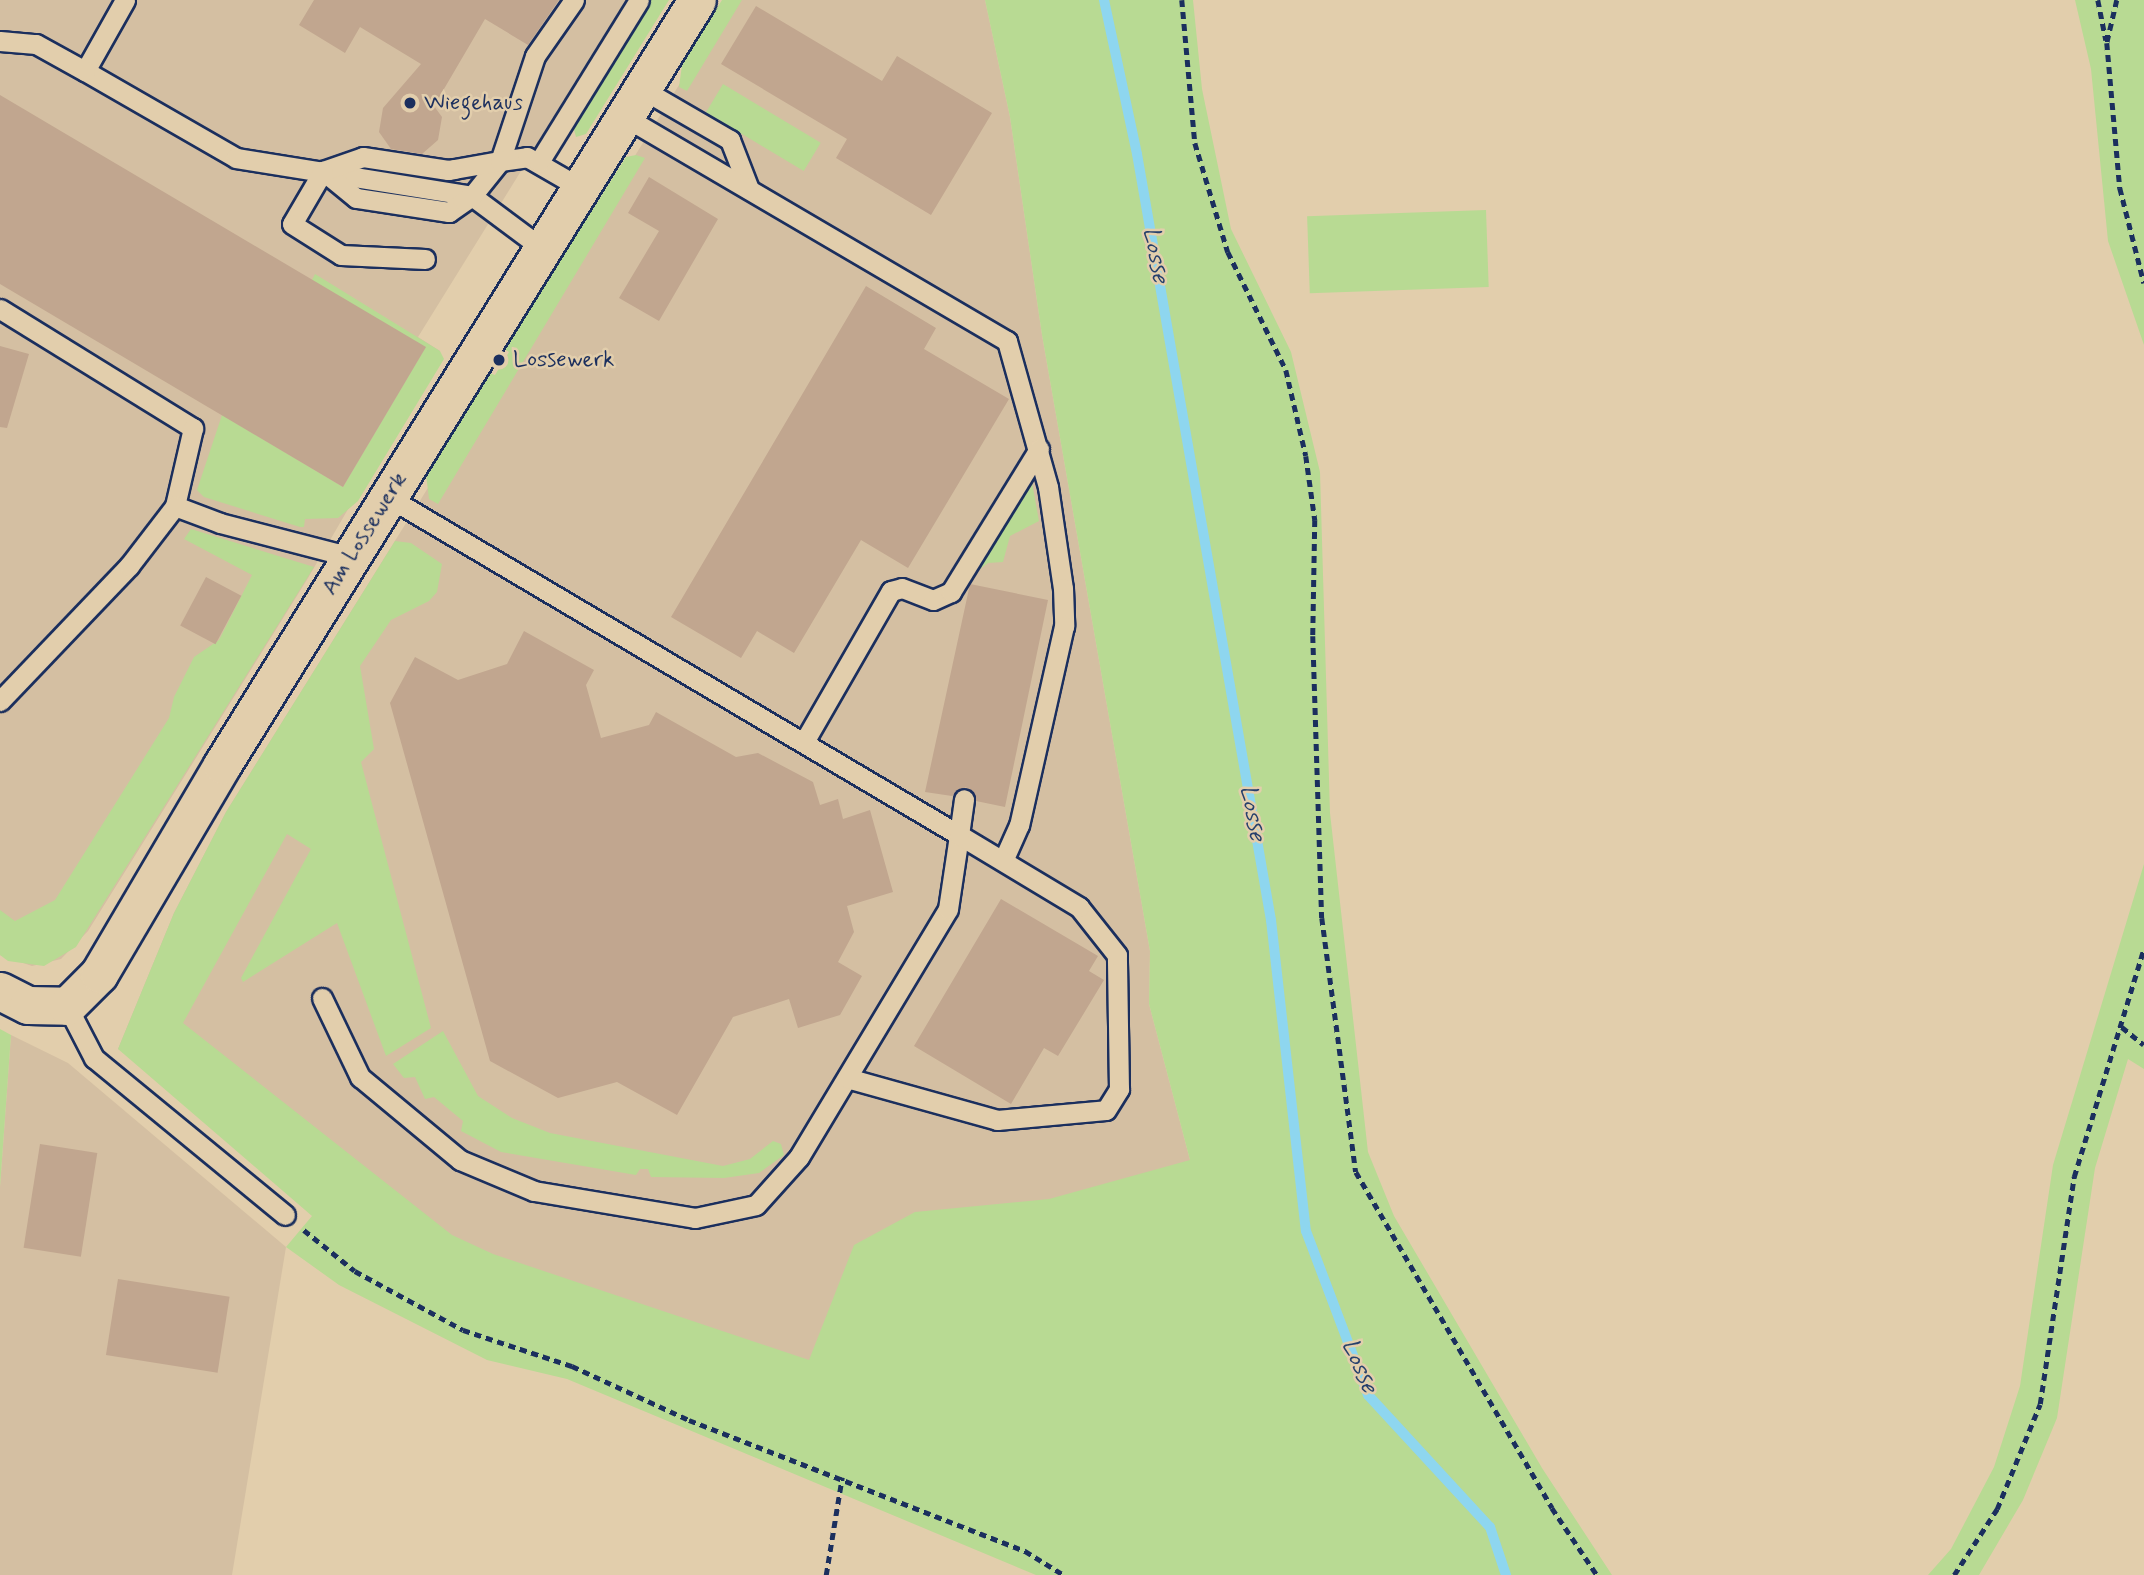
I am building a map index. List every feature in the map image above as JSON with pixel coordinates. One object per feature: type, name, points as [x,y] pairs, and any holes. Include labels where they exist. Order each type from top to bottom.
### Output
[{"type":"street","name":"Am Lossewerk","points":[[67,1006],[99,974],[388,496],[697,0]]},
{"type":"street","points":[[0,991],[28,1004],[67,1006]]},
{"type":"lane","points":[[85,71],[125,0]]},
{"type":"lane","points":[[472,196],[500,161],[536,56],[574,0]]},
{"type":"lane","points":[[540,162],[639,0]]},
{"type":"lane","points":[[0,41],[36,44],[236,158],[472,196],[543,249]]},
{"type":"lane","points":[[633,103],[730,140],[749,189]]},
{"type":"lane","points":[[633,103],[749,189],[1007,341],[1039,449],[1063,589],[1064,626],[1019,825],[1003,861]]},
{"type":"lane","points":[[425,259],[341,255],[292,224],[323,171],[363,157],[448,170],[527,157],[540,162],[581,188]]},
{"type":"lane","points":[[0,309],[192,428],[175,506],[129,566],[0,701]]},
{"type":"lane","points":[[804,742],[891,591],[902,588],[933,600],[951,592],[1039,449]]},
{"type":"lane","points":[[388,496],[1079,907],[1117,956],[1119,1089],[1106,1110],[997,1120],[847,1078]]},
{"type":"lane","points":[[175,506],[220,523],[351,558]]},
{"type":"lane","points":[[322,998],[360,1077],[460,1160],[534,1191],[695,1218],[756,1205],[799,1157],[948,909],[964,799]]},
{"type":"lane","points":[[67,1006],[94,1058],[285,1215]]},
{"type":"path","points":[[1182,0],[1195,143],[1228,252],[1286,370],[1306,456],[1315,520],[1313,636],[1322,918],[1356,1172],[1552,1508],[1597,1575]]},
{"type":"path","points":[[2098,0],[2107,43],[2120,188],[2144,283]]},
{"type":"path","points":[[2107,43],[2117,0]]},
{"type":"path","points":[[1954,1575],[1997,1508],[2040,1404],[2074,1177],[2144,948]]},
{"type":"path","points":[[2122,1027],[2144,1045]]},
{"type":"path","points":[[285,1215],[355,1271],[463,1330],[572,1366],[689,1420],[842,1477],[1025,1551],[1064,1575]]},
{"type":"path","points":[[826,1575],[842,1477]]},
{"type":"shaded area","points":[[0,0],[627,0],[418,337],[440,351],[308,578],[88,931],[61,959],[32,966],[0,955]]},
{"type":"shaded area","points":[[732,0],[985,0],[1010,117],[1042,335],[1150,951],[1149,1004],[1190,1160],[859,1463],[118,1049],[174,913],[226,812]]},
{"type":"shaded area","points":[[11,1035],[68,1063],[286,1247],[232,1575],[0,1575],[0,1187]]},
{"type":"green space","points":[[651,0],[669,0],[586,134],[576,137],[573,126]]},
{"type":"green space","points":[[722,0],[742,0],[687,91],[679,87],[682,65]]},
{"type":"green space","points":[[985,0],[1193,0],[1202,89],[1231,229],[1291,352],[1320,472],[1330,813],[1368,1152],[1394,1216],[1542,1468],[1612,1575],[1036,1575],[567,1379],[487,1360],[339,1285],[286,1247],[312,1216],[118,1049],[174,913],[226,812],[395,541],[411,543],[442,564],[437,592],[429,601],[391,620],[360,666],[374,749],[361,762],[431,1028],[386,1056],[337,923],[243,982],[241,978],[311,849],[287,834],[183,1023],[452,1235],[493,1254],[809,1360],[854,1245],[915,1212],[1049,1199],[1190,1160],[1149,1004],[1150,951],[1042,335],[1010,117]]},
{"type":"green space","points":[[2075,0],[2144,0],[2144,345],[2108,241],[2091,69]]},
{"type":"green space","points":[[723,84],[821,143],[804,171],[706,112]]},
{"type":"green space","points":[[636,155],[645,158],[438,504],[429,499],[426,474],[489,373],[495,375],[509,352],[504,349],[626,157]]},
{"type":"green space","points":[[1486,210],[1489,287],[1310,293],[1307,216]]},
{"type":"green space","points":[[315,274],[440,351],[444,359],[358,501],[338,518],[305,519],[304,527],[300,527],[204,497],[197,490],[222,415],[343,487],[425,348],[312,280]]},
{"type":"green space","points":[[1031,477],[1039,521],[1010,536],[1003,562],[988,563],[976,572],[973,570]]},
{"type":"green space","points":[[191,529],[314,567],[76,947],[44,966],[8,961],[0,955],[0,910],[15,921],[55,900],[169,718],[174,697],[194,657],[219,640],[252,575],[184,539]]},
{"type":"green space","points":[[2144,864],[2144,1069],[2128,1059],[2095,1168],[2057,1418],[2023,1500],[1979,1575],[1928,1575],[1951,1549],[1994,1467],[2020,1386],[2053,1165]]},
{"type":"green space","points":[[0,1029],[11,1035],[0,1187]]},
{"type":"green space","points":[[443,1031],[478,1096],[512,1118],[550,1133],[723,1166],[750,1159],[773,1141],[781,1144],[784,1155],[759,1173],[724,1178],[651,1177],[648,1169],[640,1169],[636,1175],[501,1152],[461,1131],[463,1121],[434,1097],[425,1099],[415,1077],[404,1078],[393,1064]]},
{"type":"building","points":[[314,0],[559,0],[528,45],[485,19],[434,106],[442,117],[438,140],[422,154],[391,149],[379,132],[383,108],[421,64],[360,27],[345,53],[299,25]]},
{"type":"building","points":[[756,6],[882,81],[897,56],[992,113],[931,215],[836,158],[847,139],[721,64]]},
{"type":"building","points":[[0,95],[426,347],[343,487],[0,284]]},
{"type":"building","points":[[649,177],[718,219],[659,321],[619,298],[659,231],[628,213]]},
{"type":"building","points":[[866,286],[936,328],[924,349],[1009,399],[908,568],[861,540],[794,653],[757,631],[741,658],[671,617]]},
{"type":"building","points":[[0,346],[29,354],[7,428],[0,427]]},
{"type":"building","points":[[206,577],[241,596],[215,644],[180,626]]},
{"type":"building","points":[[970,584],[1048,600],[1005,807],[976,801],[966,787],[952,796],[925,792]]},
{"type":"building","points":[[524,631],[594,670],[586,685],[601,738],[649,725],[656,712],[736,757],[758,753],[813,782],[820,805],[838,799],[843,819],[870,810],[893,892],[847,906],[854,932],[838,962],[862,976],[840,1015],[798,1028],[789,999],[733,1017],[677,1115],[617,1082],[558,1098],[490,1061],[390,703],[415,657],[458,680],[507,664]]},
{"type":"building","points":[[1001,899],[1098,956],[1089,971],[1104,980],[1058,1056],[1044,1048],[1011,1104],[914,1046]]},
{"type":"building","points":[[40,1144],[97,1153],[81,1257],[24,1248]]},
{"type":"building","points":[[118,1279],[230,1297],[218,1373],[106,1355]]},
{"type":"waterway","name":"Losse","points":[[1104,0],[1137,154],[1271,920],[1306,1231],[1368,1395],[1490,1527],[1506,1575]]},
{"type":"place","name":"Wiegehaus","points":[[410,103]]},
{"type":"place","name":"Lossewerk","points":[[499,360]]}]
